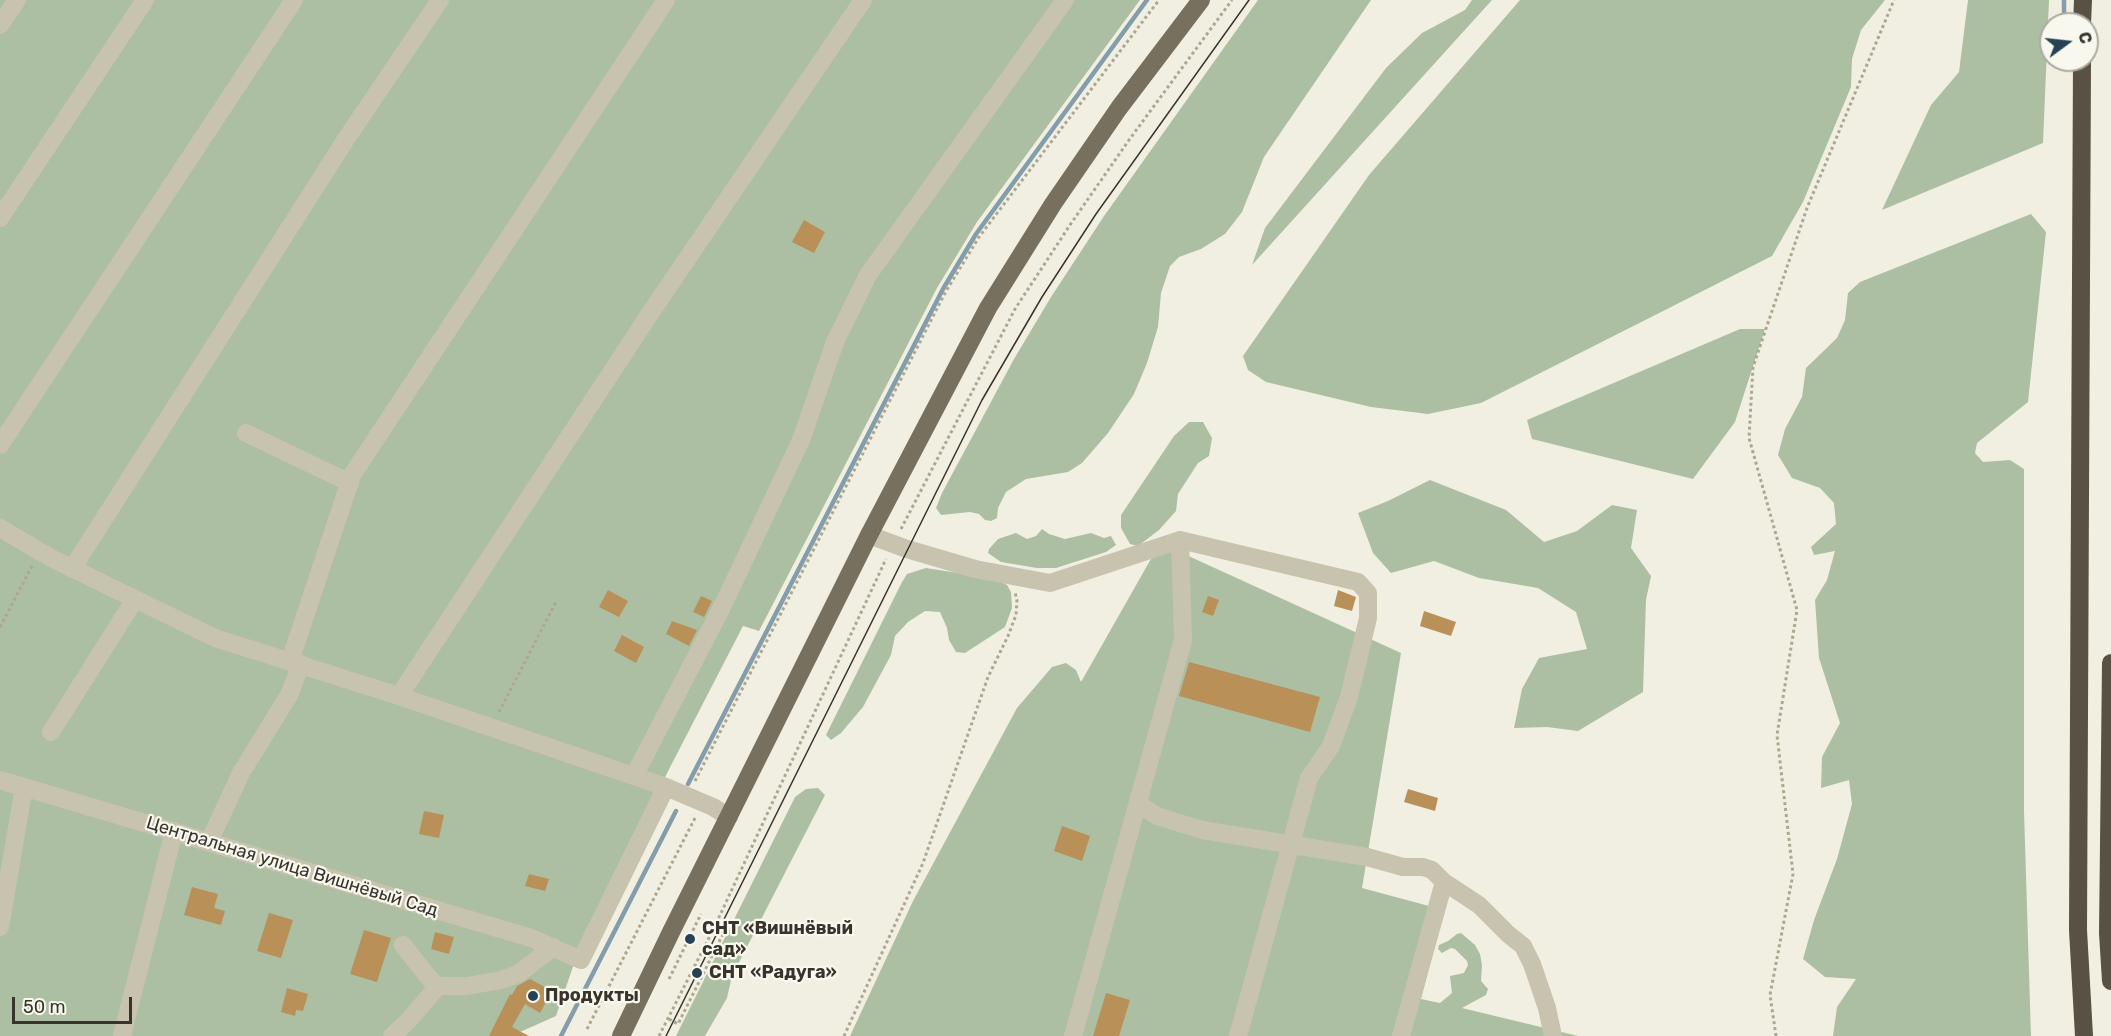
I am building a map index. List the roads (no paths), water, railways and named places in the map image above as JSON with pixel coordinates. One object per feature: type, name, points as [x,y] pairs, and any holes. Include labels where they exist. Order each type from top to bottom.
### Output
[{"type":"highway","points":[[2082,72],[2078,930],[2084,1036]]},
{"type":"highway","points":[[2111,663],[2109,933],[2111,981]]},
{"type":"main road","points":[[621,1036],[869,535],[994,299],[1053,204],[1119,108],[1201,0]]},
{"type":"street","points":[[0,25],[17,0]]},
{"type":"street","points":[[0,218],[145,0]]},
{"type":"street","points":[[0,445],[294,0]]},
{"type":"street","points":[[72,568],[339,149],[441,0]]},
{"type":"street","points":[[209,842],[241,773],[289,695],[295,663],[350,483],[358,465],[666,0]]},
{"type":"street","points":[[399,696],[645,322],[863,0]]},
{"type":"street","points":[[634,776],[722,607],[801,440],[835,342],[868,275],[1065,0]]},
{"type":"street","points":[[246,433],[350,483]]},
{"type":"street","points":[[0,528],[72,568],[215,638],[399,696],[666,787],[729,816]]},
{"type":"street","points":[[869,535],[975,569],[1050,583],[1180,540],[1358,582],[1368,593],[1368,618],[1349,697],[1331,746],[1309,778],[1238,1036]]},
{"type":"street","points":[[1073,1036],[1183,640],[1180,540]]},
{"type":"street","points":[[0,544],[40,551]]},
{"type":"street","points":[[51,732],[135,599]]},
{"type":"street","name":"Центральная улица Вишнёвый Сад","points":[[0,780],[531,938],[581,960],[666,787]]},
{"type":"street","points":[[0,927],[24,787]]},
{"type":"street","points":[[1138,804],[1157,816],[1202,830],[1367,857],[1403,867],[1423,867],[1432,870],[1444,882],[1479,904],[1523,946],[1532,964],[1554,1036]]},
{"type":"street","points":[[122,1036],[174,831]]},
{"type":"street","points":[[1401,1036],[1444,882]]},
{"type":"street","points":[[403,945],[438,986],[467,986],[501,980],[518,974],[553,948]]},
{"type":"street","points":[[392,1036],[438,986]]},
{"type":"waterway","points":[[688,784],[943,289],[976,234],[1147,0]]},
{"type":"waterway","points":[[2064,0],[2064,12]]},
{"type":"waterway","points":[[561,1036],[676,811]]},
{"type":"tram line","points":[[666,1036],[982,400],[1042,297],[1096,214],[1249,0]]},
{"type":"place","name":"СНТ «Вишнёвый сад»","points":[[690,939]]},
{"type":"place","name":"СНТ «Радуга»","points":[[697,973]]},
{"type":"place","name":"Продукты","points":[[533,996]]}]
